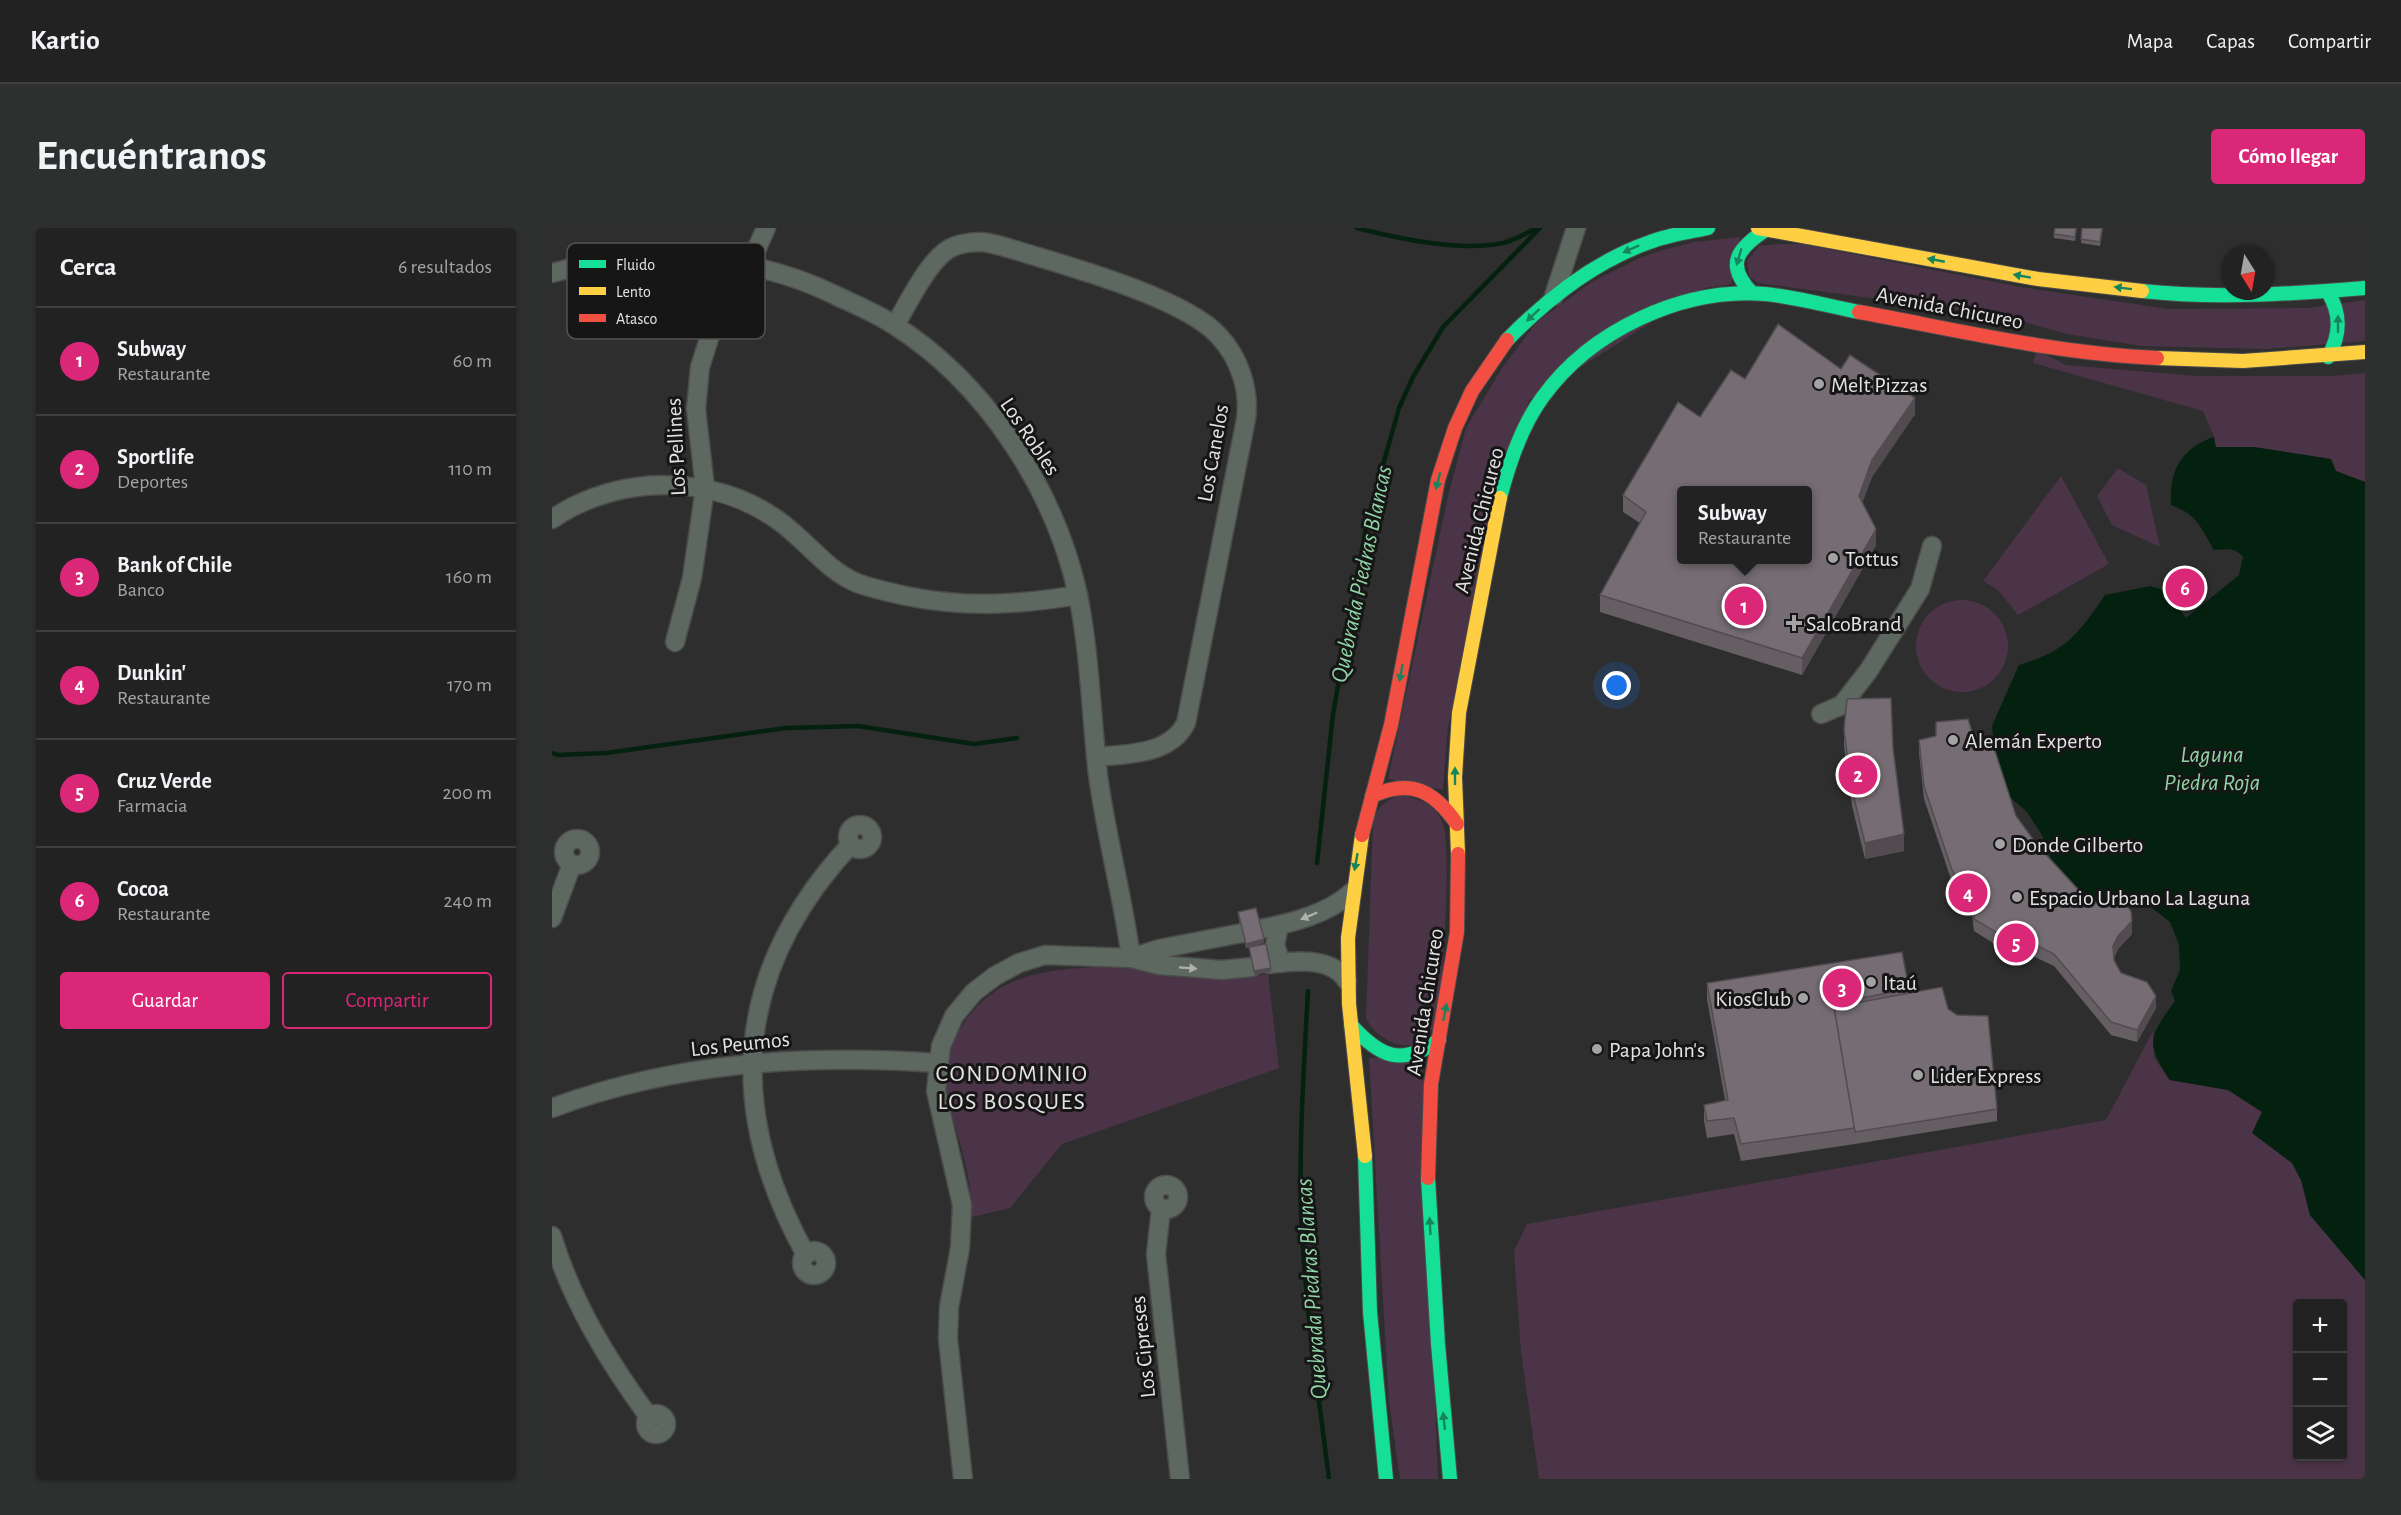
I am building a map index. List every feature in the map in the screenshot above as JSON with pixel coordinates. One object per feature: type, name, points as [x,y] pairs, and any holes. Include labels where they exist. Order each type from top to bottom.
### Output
[{"type":"main road","name":"Avenida Chicureo","points":[[1758,228],[2038,279],[2181,295],[2236,297],[2365,288]]},
{"type":"main road","name":"Avenida Chicureo","points":[[1386,1479],[1370,1312],[1362,1112],[1347,981],[1352,892],[1372,796],[1391,725],[1438,480],[1455,428],[1472,391],[1507,340],[1554,296],[1596,267],[1632,248],[1693,229]]},
{"type":"main road","points":[[1752,293],[1739,278],[1736,259],[1744,244],[1767,229]]},
{"type":"main road","points":[[2328,292],[2336,306],[2339,323],[2337,340],[2328,357]]},
{"type":"main road","name":"Avenida Chicureo","points":[[1450,1479],[1438,1354],[1428,1162],[1429,1106],[1457,934],[1457,736],[1470,646],[1498,505],[1524,428],[1561,375],[1578,358],[1616,330],[1637,319],[1682,302],[1725,294],[1752,293],[2089,353],[2208,361],[2328,357],[2365,352]]},
{"type":"main road","points":[[1372,796],[1395,786],[1420,789],[1442,804],[1457,825]]},
{"type":"main road","points":[[1351,1025],[1372,1046],[1392,1057],[1416,1055],[1439,1040]]},
{"type":"street","name":"Los Pellines","points":[[759,243],[766,228]]},
{"type":"street","points":[[1554,296],[1575,228]]},
{"type":"street","name":"Los Canelos","points":[[895,325],[940,255],[956,245],[981,242],[1075,268],[1181,311],[1218,335],[1240,368],[1246,391],[1246,419],[1186,723],[1178,737],[1163,745],[1129,753],[1096,757]]},
{"type":"street","name":"Los Robles","points":[[552,273],[567,270]]},
{"type":"street","name":"Los Robles","points":[[765,271],[815,286],[895,325],[955,375],[1006,434],[1046,504],[1071,568],[1077,595],[1096,757],[1131,958]]},
{"type":"street","name":"Los Pellines","points":[[675,642],[692,578],[705,488],[696,409],[700,367],[710,339]]},
{"type":"street","points":[[552,519],[587,499],[623,488],[659,485],[705,488],[771,515],[792,531],[831,568],[858,583],[880,590],[961,605],[1016,604],[1077,595]]},
{"type":"street","points":[[1821,714],[1842,705],[1869,670],[1920,589],[1932,546]]},
{"type":"street","points":[[806,1255],[782,1210],[763,1156],[753,1098],[751,1063],[761,998],[777,953],[796,915],[826,873],[851,844]]},
{"type":"street","points":[[552,918],[572,864]]},
{"type":"street","points":[[1260,929],[1279,926],[1339,904],[1352,892]]},
{"type":"street","points":[[1268,965],[1279,926]]},
{"type":"street","points":[[1131,958],[1159,949],[1242,933]]},
{"type":"street","points":[[963,1479],[948,1339],[949,1307],[960,1248],[962,1205],[954,1165],[937,1105],[937,1063],[947,1030],[963,1003],[984,983],[1007,969],[1045,955],[1131,958],[1158,966],[1222,970],[1268,965],[1325,964],[1342,973],[1347,981]]},
{"type":"street","name":"Los Peumos","points":[[552,1108],[658,1078],[751,1063],[843,1059],[937,1063]]},
{"type":"street","name":"Los Cipreses","points":[[1161,1209],[1156,1254],[1180,1479]]},
{"type":"street","points":[[552,1236],[571,1288],[594,1333],[649,1417]]},
{"type":"shaded area","points":[[1740,237],[1731,284],[1705,288],[1529,400],[1448,726],[1443,790],[1388,779],[1448,496],[1466,428],[1502,368],[1537,322],[1593,281],[1642,257],[1663,250],[1694,242]]},
{"type":"shaded area","points":[[1801,244],[2021,287],[2168,309],[2308,308],[2365,300],[2365,341],[2267,349],[2142,346],[2067,334],[1999,315],[1758,283],[1749,276],[1747,261],[1759,246]]},
{"type":"shaded area","points":[[2037,350],[2066,365],[2197,376],[2332,376],[2365,373],[2365,482],[2336,471],[2331,459],[2254,447],[2215,447],[2214,437],[2203,411],[2033,363]]},
{"type":"shaded area","points":[[2118,468],[2146,485],[2160,547],[2112,525],[2097,496]]},
{"type":"shaded area","points":[[2061,476],[2109,564],[2018,615],[1998,590],[1983,581]]},
{"type":"shaded area","points":[[1962,600],[1979,604],[1994,614],[2004,629],[2008,646],[2004,663],[1994,678],[1979,688],[1962,692],[1945,688],[1930,678],[1920,663],[1916,646],[1920,629],[1930,614],[1945,604]]},
{"type":"shaded area","points":[[1401,795],[1421,801],[1436,811],[1443,824],[1447,861],[1445,925],[1437,1012],[1434,1026],[1427,1036],[1419,1043],[1409,1045],[1389,1041],[1372,1027],[1366,1018],[1373,821],[1383,804]]},
{"type":"shaded area","points":[[1117,966],[1211,978],[1268,974],[1279,1068],[1062,1144],[1010,1208],[972,1217],[967,1171],[946,1085],[946,1060],[955,1036],[976,1007],[993,993],[1011,983],[1051,971]]},
{"type":"shaded area","points":[[2153,1031],[2154,1057],[2169,1080],[2228,1090],[2262,1112],[2252,1133],[2292,1163],[2301,1180],[2310,1215],[2365,1280],[2365,1479],[1539,1479],[1521,1352],[1514,1251],[1527,1224],[2106,1120]]},
{"type":"shaded area","points":[[1422,1057],[1438,1479],[1400,1479],[1389,1402],[1369,1058]]},
{"type":"water","name":"Laguna Piedra Roja","points":[[2214,437],[2216,447],[2254,447],[2331,459],[2336,471],[2365,482],[2365,1280],[2310,1215],[2301,1180],[2292,1163],[2252,1133],[2262,1112],[2228,1090],[2170,1080],[2156,1057],[2153,1039],[2160,1023],[2175,1001],[2171,991],[2180,970],[2179,945],[2170,922],[2148,905],[2124,901],[2110,904],[2084,897],[2054,867],[2042,835],[2027,812],[1998,787],[1992,726],[2019,665],[2049,654],[2070,639],[2079,631],[2105,595],[2150,586],[2168,591],[2186,618],[2239,575],[2243,557],[2230,549],[2214,550],[2193,517],[2171,505],[2172,482],[2179,462],[2193,447]]},
{"type":"building","points":[[2055,228],[2076,228],[2075,237],[2054,234]]},
{"type":"building","points":[[2082,228],[2102,228],[2100,242],[2081,239]]},
{"type":"building","points":[[1778,324],[1841,369],[1850,355],[1915,398],[1872,460],[1859,496],[1876,529],[1802,658],[1600,595],[1646,512],[1623,495],[1678,402],[1700,417],[1731,370],[1745,379]]},
{"type":"building","points":[[1891,698],[1893,748],[1904,834],[1865,843],[1852,790],[1844,730],[1847,699]]},
{"type":"building","name":"Espacio Urbano La Laguna","points":[[1968,719],[1972,732],[1993,745],[2016,816],[2038,846],[2087,899],[2109,904],[2122,901],[2131,911],[2132,921],[2118,936],[2113,946],[2114,960],[2121,973],[2147,982],[2156,996],[2137,1030],[2111,1022],[2054,954],[2024,939],[2015,944],[1974,919],[1972,902],[1952,870],[1924,786],[1919,740],[1936,736],[1936,722]]},
{"type":"building","points":[[1256,908],[1264,939],[1246,944],[1238,912]]},
{"type":"building","points":[[1266,944],[1271,968],[1254,971],[1249,947]]},
{"type":"building","points":[[1902,952],[1909,989],[1834,1003],[1855,1128],[1741,1144],[1734,1118],[1707,1121],[1704,1105],[1728,1100],[1707,983]]},
{"type":"building","name":"Lider Express","points":[[1942,987],[1948,1009],[1957,1015],[1988,1016],[1997,1109],[1855,1132],[1834,1007]]},
{"type":"waterway","points":[[1357,228],[1411,240],[1468,246],[1503,243],[1537,228]]},
{"type":"waterway","name":"Quebrada Piedras Blancas","points":[[1317,863],[1333,714],[1367,522],[1399,408],[1413,377],[1443,327],[1540,228]]},
{"type":"waterway","points":[[552,753],[558,755],[606,753],[786,728],[858,726],[974,744],[1017,738]]},
{"type":"waterway","name":"Quebrada Piedras Blancas","points":[[1308,991],[1301,1131],[1301,1215],[1309,1314],[1329,1479]]},
{"type":"traffic: fast","points":[[1507,340],[1555,296],[1610,260],[1657,240],[1708,228]]},
{"type":"traffic: fast","points":[[1752,293],[1738,273],[1738,257],[1748,243],[1767,229]]},
{"type":"traffic: fast","points":[[2142,291],[2225,295],[2365,288]]},
{"type":"traffic: fast","points":[[2328,292],[2335,308],[2338,324],[2328,357]]},
{"type":"traffic: fast","points":[[1500,498],[1516,446],[1542,398],[1585,352],[1640,318],[1671,306],[1702,298],[1734,294],[1777,295],[1859,312]]},
{"type":"traffic: fast","points":[[1351,1025],[1372,1045],[1392,1055],[1413,1054],[1439,1040]]},
{"type":"traffic: fast","points":[[1365,1156],[1370,1312],[1386,1479]]},
{"type":"traffic: fast","points":[[1428,1178],[1438,1344],[1450,1479]]},
{"type":"traffic: slow","points":[[1758,228],[2038,279],[2142,291]]},
{"type":"traffic: slow","points":[[2157,358],[2243,361],[2365,352]]},
{"type":"traffic: slow","points":[[1458,854],[1455,777],[1459,713],[1500,498]]},
{"type":"traffic: slow","points":[[1362,835],[1348,938],[1349,1004],[1365,1156]]},
{"type":"traffic: jam","points":[[1859,312],[2082,352],[2157,358]]},
{"type":"traffic: jam","points":[[1362,835],[1391,725],[1438,480],[1455,428],[1472,391],[1507,340]]},
{"type":"traffic: jam","points":[[1372,796],[1398,788],[1420,791],[1440,803],[1457,824]]},
{"type":"traffic: jam","points":[[1428,1178],[1431,1084],[1457,932],[1458,854]]},
{"type":"place","name":"Melt Pizzas","points":[[1819,384]]},
{"type":"place","name":"Tottus","points":[[1833,558]]},
{"type":"place","name":"Cocoa","points":[[2185,588]]},
{"type":"place","name":"Subway","points":[[1744,606]]},
{"type":"place","name":"SalcoBrand","points":[[1794,623]]},
{"type":"place","name":"Alemán Experto","points":[[1953,740]]},
{"type":"place","name":"Sportlife","points":[[1858,775]]},
{"type":"place","name":"Donde Gilberto","points":[[2000,844]]},
{"type":"place","name":"Dunkin'","points":[[1968,893]]},
{"type":"place","name":"Espacio Urbano La Laguna","points":[[2017,897]]},
{"type":"place","name":"Cruz Verde","points":[[2016,943]]},
{"type":"place","name":"Itaú","points":[[1871,982]]},
{"type":"place","name":"Bank of Chile","points":[[1842,988]]},
{"type":"place","name":"KiosClub","points":[[1803,998]]},
{"type":"place","name":"Papa John's","points":[[1597,1049]]},
{"type":"place","name":"Lider Express","points":[[1918,1075]]},
{"type":"district","name":"CONDOMINIO LOS BOSQUES","points":[[1012,1087]]}]
